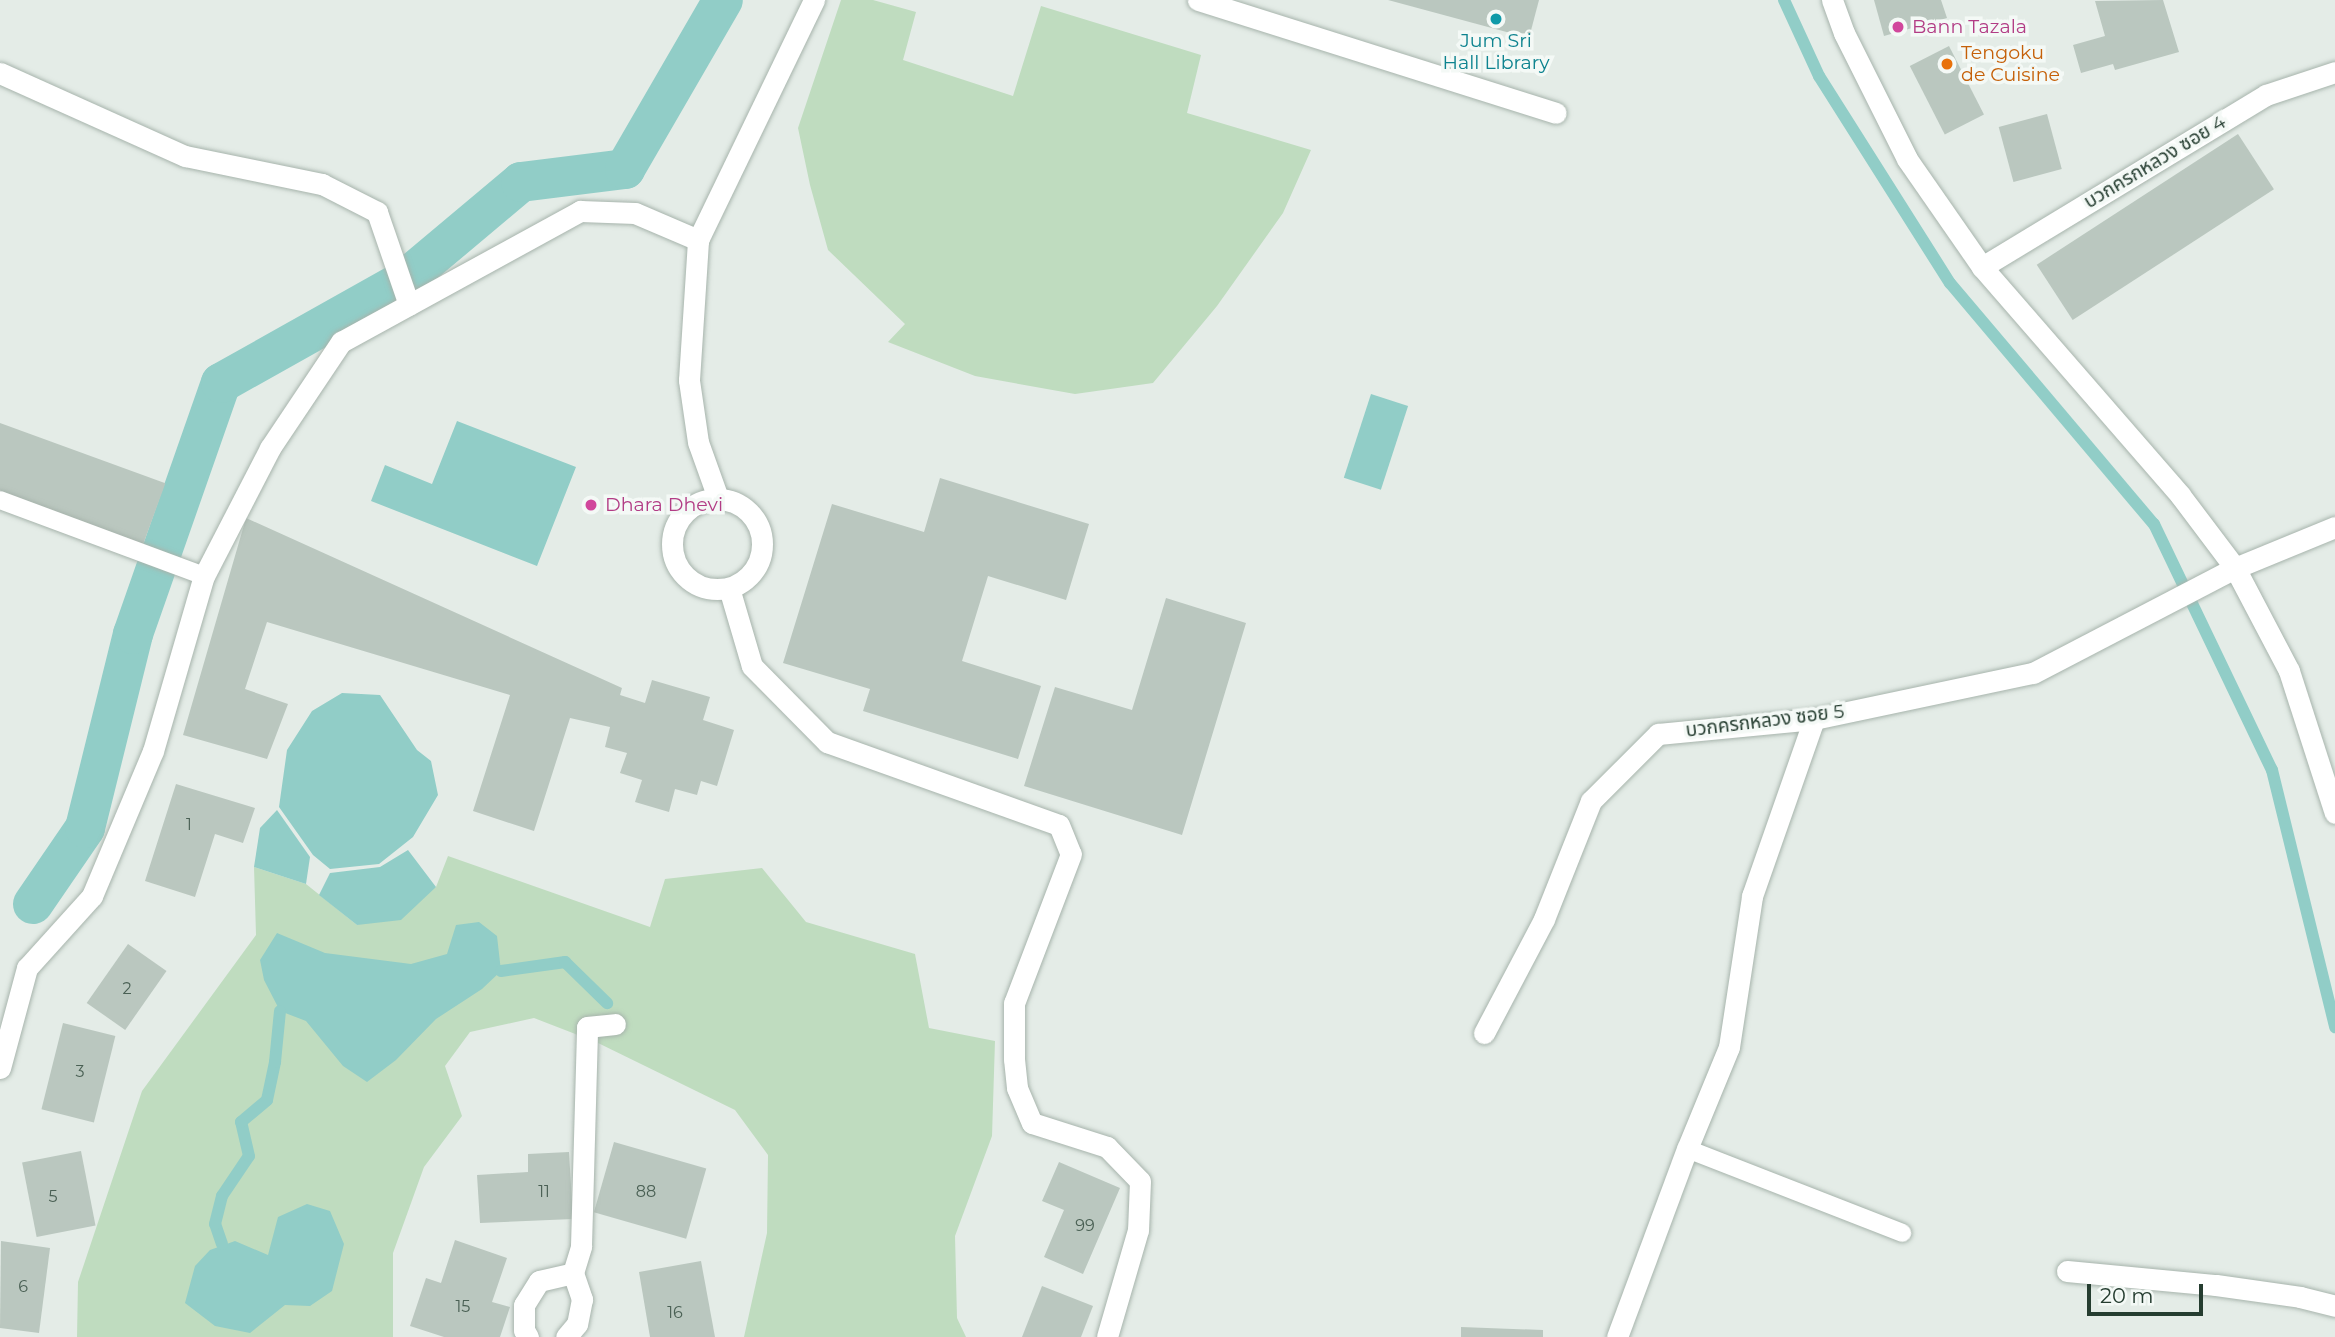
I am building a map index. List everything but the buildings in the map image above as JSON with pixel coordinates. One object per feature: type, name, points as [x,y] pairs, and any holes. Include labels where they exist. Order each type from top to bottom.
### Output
[{"type":"street","points":[[718,498],[698,442],[690,380],[698,240],[814,0]]},
{"type":"street","points":[[1198,0],[1556,113]]},
{"type":"street","points":[[1832,0],[1844,33],[1907,159],[1982,267],[2180,495],[2235,568],[2289,671],[2335,813]]},
{"type":"street","name":"บวกครกหลวง ซอย 4","points":[[1982,267],[2266,94],[2335,72]]},
{"type":"street","points":[[0,73],[186,156],[323,184],[377,212],[409,305]]},
{"type":"street","points":[[0,1068],[27,968],[92,896],[153,751],[204,576],[271,448],[341,342],[580,211],[635,213],[698,240]]},
{"type":"street","points":[[718,498],[734,502],[748,510],[761,531],[763,547],[755,570],[744,582],[729,589],[703,588],[685,576],[672,553],[672,537],[677,522],[689,508],[702,501],[718,498]]},
{"type":"street","name":"บวกครกหลวง ซอย 5","points":[[1484,1033],[1544,919],[1591,801],[1658,734],[1814,719],[2033,673],[2235,568],[2335,527]]},
{"type":"street","points":[[729,589],[752,666],[827,742],[1059,825],[1071,854],[1014,1003],[1014,1059],[1017,1088],[1032,1123],[1107,1147],[1140,1181],[1139,1230],[1107,1337]]},
{"type":"street","points":[[1617,1337],[1687,1149],[1729,1047],[1752,896],[1814,719]]},
{"type":"street","points":[[566,1337],[577,1324],[582,1298],[573,1273],[581,1246],[587,1027],[615,1024]]},
{"type":"street","points":[[2067,1271],[2216,1284],[2300,1297],[2335,1306]]},
{"type":"street","points":[[528,1337],[524,1330],[524,1306],[539,1282],[573,1273]]},
{"type":"lane","points":[[0,500],[204,576]]},
{"type":"lane","points":[[1687,1149],[1902,1233]]},
{"type":"green space","points":[[841,0],[873,0],[916,12],[903,60],[1013,96],[1041,6],[1201,55],[1187,113],[1311,150],[1283,213],[1217,306],[1153,383],[1075,394],[975,376],[888,342],[905,324],[828,250],[798,128]]},
{"type":"green space","points":[[448,856],[650,927],[665,879],[762,868],[806,922],[915,954],[929,1028],[995,1041],[992,1136],[955,1236],[957,1318],[966,1337],[744,1337],[767,1233],[768,1155],[735,1110],[596,1042],[534,1018],[470,1032],[445,1066],[462,1116],[424,1167],[393,1253],[393,1337],[77,1337],[78,1282],[142,1091],[256,935],[254,867],[306,884],[357,925],[436,887]]},
{"type":"water","points":[[1371,394],[1408,406],[1381,490],[1344,478]]},
{"type":"water","points":[[457,421],[576,467],[537,566],[371,501],[385,465],[432,484]]},
{"type":"water","points":[[342,693],[380,695],[417,750],[431,761],[438,795],[413,837],[379,864],[330,869],[313,855],[279,807],[287,750],[312,711]]},
{"type":"water","points":[[277,810],[310,857],[306,884],[254,867],[260,828]]},
{"type":"water","points":[[408,850],[436,887],[401,920],[357,925],[319,895],[330,873],[380,867]]},
{"type":"water","points":[[479,922],[497,936],[501,971],[482,989],[436,1019],[396,1060],[367,1082],[343,1066],[306,1021],[280,1011],[264,980],[260,960],[277,933],[325,953],[411,964],[447,954],[456,925]]},
{"type":"water","points":[[307,1204],[330,1211],[344,1244],[332,1291],[310,1306],[285,1305],[250,1333],[215,1326],[185,1303],[195,1266],[210,1250],[235,1241],[268,1255],[278,1217]]},
{"type":"waterway","points":[[33,904],[85,828],[133,634],[221,383],[403,281],[521,182],[625,169],[723,0]]},
{"type":"waterway","points":[[1784,0],[1819,76],[1950,283],[2154,524],[2272,770],[2335,1027]]},
{"type":"waterway","points":[[501,971],[565,962],[607,1003]]},
{"type":"waterway","points":[[222,1244],[215,1224],[222,1196],[249,1156],[241,1122],[267,1100],[275,1062],[280,1011]]},
{"type":"place","name":"Jum Sri Hall Library","points":[[1496,19]]},
{"type":"place","name":"Bann Tazala","points":[[1898,27]]},
{"type":"place","name":"Tengoku de Cuisine","points":[[1947,64]]},
{"type":"place","name":"Dhara Dhevi","points":[[591,505]]}]
